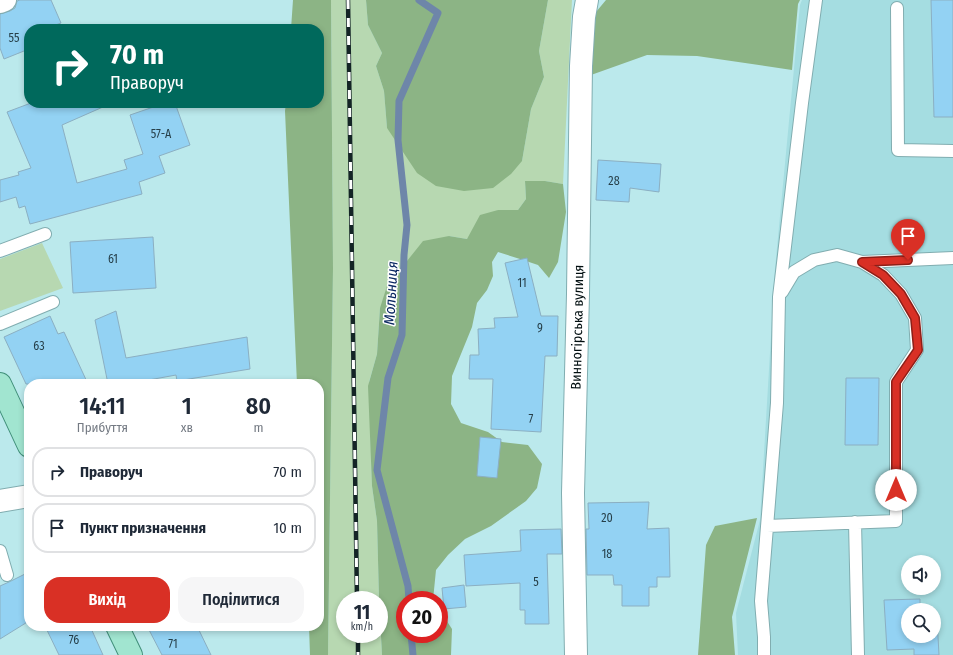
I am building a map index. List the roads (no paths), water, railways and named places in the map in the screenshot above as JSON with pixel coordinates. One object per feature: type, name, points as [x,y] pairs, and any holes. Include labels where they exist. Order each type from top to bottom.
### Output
[{"type":"main road","points":[[0,384],[24,435]]},
{"type":"main road","points":[[119,631],[131,655]]},
{"type":"street","points":[[0,2],[5,0]]},
{"type":"street","name":"Винногірська вулиця","points":[[576,655],[573,493],[578,294],[581,66],[584,17],[587,0]]},
{"type":"street","points":[[0,501],[24,497]]},
{"type":"lane","points":[[764,655],[761,601],[778,403],[779,297],[816,0]]},
{"type":"lane","points":[[897,8],[898,150],[953,151]]},
{"type":"lane","points":[[0,251],[44,234]]},
{"type":"lane","points":[[767,526],[896,521],[896,382],[918,350],[915,318],[901,294],[883,275],[862,262],[837,255],[814,260],[794,272],[779,297]]},
{"type":"lane","points":[[862,262],[953,258]]},
{"type":"lane","points":[[0,324],[53,302]]},
{"type":"lane","points":[[855,522],[858,655]]},
{"type":"lane","points":[[0,551],[7,575]]},
{"type":"waterway","name":"Мольниця","points":[[408,591],[377,470],[388,378],[402,335],[404,255],[407,225],[398,140],[399,101],[438,13],[419,0]]},
{"type":"waterway","name":"Мольниця","points":[[412,643],[413,655]]},
{"type":"railway","points":[[348,0],[357,591]]},
{"type":"railway","points":[[358,643],[358,655]]}]
